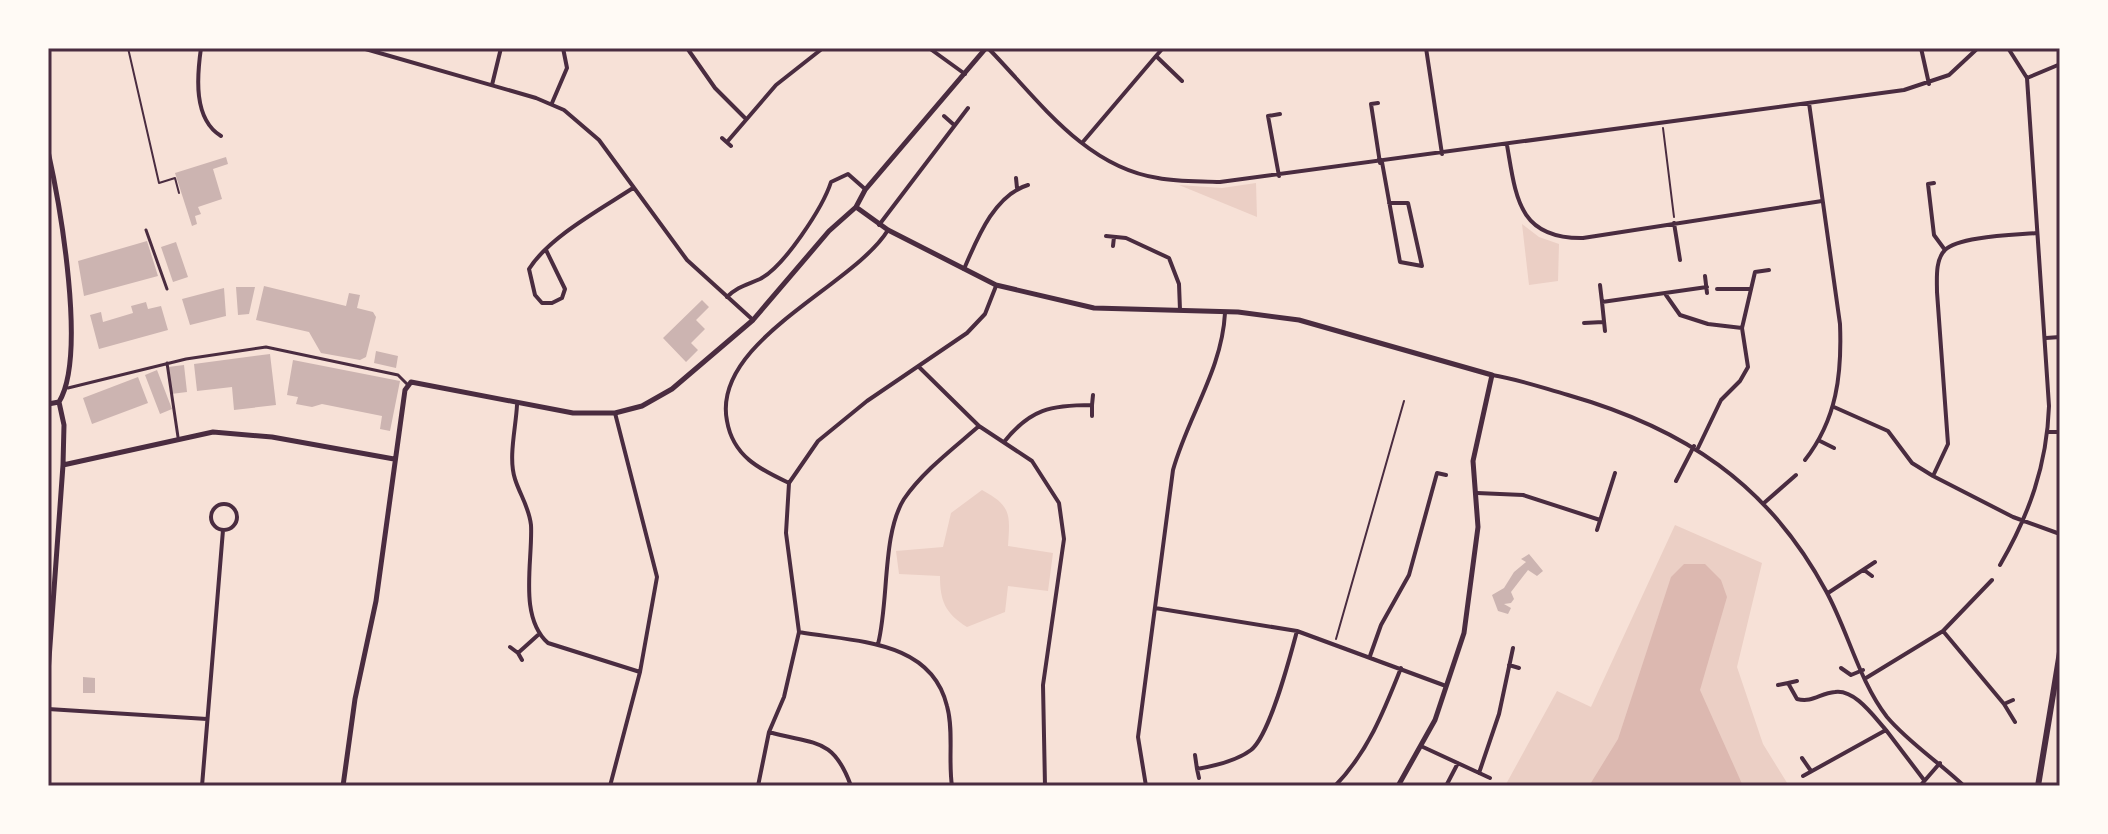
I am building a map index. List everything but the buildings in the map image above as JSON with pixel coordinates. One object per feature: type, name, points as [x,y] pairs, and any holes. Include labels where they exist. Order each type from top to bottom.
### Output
[{"type":"main road","points":[[2038,786],[2060,652]]},
{"type":"street","points":[[201,48],[201,110],[211,130],[221,136]]},
{"type":"street","points":[[362,48],[552,103],[583,123],[599,140],[687,260],[753,320]]},
{"type":"street","points":[[492,85],[501,48]]},
{"type":"street","points":[[552,103],[567,68],[563,48]]},
{"type":"street","points":[[687,48],[715,88],[745,118]]},
{"type":"street","points":[[726,142],[776,85],[823,48]]},
{"type":"street","points":[[929,48],[965,74]]},
{"type":"street","points":[[343,786],[355,699],[376,601],[394,459],[408,385],[414,380],[517,405],[573,413],[615,413],[642,406],[672,389],[753,320],[829,231],[856,207],[865,190],[987,48],[1082,143],[1113,164],[1157,178],[1220,182],[1442,154],[1929,84],[1958,69],[1978,48]]},
{"type":"street","points":[[1082,143],[1163,48]]},
{"type":"street","points":[[1426,48],[1442,154]]},
{"type":"street","points":[[1921,48],[1929,84]]},
{"type":"street","points":[[2000,565],[2037,489],[2048,432],[2046,338],[2027,78],[2008,48]]},
{"type":"street","points":[[1156,56],[1182,81]]},
{"type":"street","points":[[2027,78],[2058,65]]},
{"type":"street","points":[[1364,105],[1378,103]]},
{"type":"street","points":[[1805,460],[1820,441],[1834,407],[1841,354],[1840,324],[1809,103]]},
{"type":"street","points":[[1371,104],[1381,162],[1400,262],[1423,266],[1408,203],[1389,203]]},
{"type":"street","points":[[879,225],[968,108]]},
{"type":"street","points":[[1279,176],[1268,116],[1280,114]]},
{"type":"street","points":[[944,116],[953,124]]},
{"type":"street","points":[[1507,145],[1517,204],[1527,219],[1560,238],[1822,201]]},
{"type":"street","points":[[48,151],[67,282],[71,367],[68,388],[59,402],[64,425],[63,465],[48,673]]},
{"type":"street","points":[[727,297],[741,284],[760,279],[775,266],[825,202],[831,182],[848,174],[865,190]]},
{"type":"street","points":[[1016,178],[1017,188]]},
{"type":"street","points":[[1921,185],[1931,183],[1934,235],[1945,250]]},
{"type":"street","points":[[963,271],[984,224],[1017,188],[1028,185]]},
{"type":"street","points":[[546,250],[565,289],[562,298],[552,303],[542,303],[535,295],[529,269],[546,250],[633,188]]},
{"type":"street","points":[[856,207],[879,225],[963,271],[996,285],[1094,308],[1180,310],[1299,320],[1605,406],[1696,447],[1764,503],[1810,562],[1828,593],[1866,678],[1887,716],[1964,786]]},
{"type":"street","points":[[1674,223],[1680,260]]},
{"type":"street","points":[[146,230],[167,289]]},
{"type":"street","points":[[789,483],[753,466],[730,440],[724,407],[732,382],[767,334],[868,256],[888,230]]},
{"type":"street","points":[[1933,476],[1948,444],[1937,267],[1945,250],[1960,242],[2037,233]]},
{"type":"street","points":[[1106,236],[1126,238],[1169,258],[1179,284],[1180,310]]},
{"type":"street","points":[[1113,246],[1114,237]]},
{"type":"street","points":[[1676,481],[1721,400],[1740,381],[1748,367],[1742,328],[1749,289],[1755,272],[1769,270]]},
{"type":"street","points":[[1602,302],[1666,295],[1678,289],[1707,290],[1705,276]]},
{"type":"street","points":[[758,786],[769,732],[784,697],[799,632],[786,533],[789,483],[818,441],[867,401],[967,333],[985,314],[996,285]]},
{"type":"street","points":[[1600,285],[1605,331]]},
{"type":"street","points":[[1717,289],[1749,289]]},
{"type":"street","points":[[1666,295],[1680,315],[1708,324],[1742,328]]},
{"type":"street","points":[[1146,786],[1138,737],[1173,470],[1182,436],[1218,357],[1225,313]]},
{"type":"street","points":[[1584,323],[1603,322]]},
{"type":"street","points":[[2046,338],[2060,337]]},
{"type":"street","points":[[68,388],[186,359],[266,347],[398,375],[408,385]]},
{"type":"street","points":[[184,352],[186,359]]},
{"type":"street","points":[[167,363],[178,437]]},
{"type":"street","points":[[920,367],[979,426],[1032,461],[1059,503],[1064,530],[1043,685],[1045,786]]},
{"type":"street","points":[[1398,786],[1423,747],[1448,686],[1471,600],[1477,493],[1473,461],[1492,375]]},
{"type":"street","points":[[1092,416],[1093,395]]},
{"type":"street","points":[[48,404],[59,402]]},
{"type":"street","points":[[517,405],[514,477],[527,504],[531,522],[532,619],[538,635],[548,643],[640,672]]},
{"type":"street","points":[[1004,442],[1022,419],[1064,405],[1092,405]]},
{"type":"street","points":[[1834,407],[1888,431],[1912,463],[1933,476],[2024,521],[2060,534]]},
{"type":"street","points":[[610,786],[640,672],[657,577],[615,413]]},
{"type":"street","points":[[878,644],[885,619],[892,542],[903,500],[979,426]]},
{"type":"street","points":[[2048,432],[2060,432]]},
{"type":"street","points":[[63,465],[178,437],[234,433],[394,459]]},
{"type":"street","points":[[1820,441],[1834,448]]},
{"type":"street","points":[[1370,656],[1381,625],[1409,575],[1437,473],[1446,475]]},
{"type":"street","points":[[1597,530],[1615,473]]},
{"type":"street","points":[[1764,503],[1796,475]]},
{"type":"street","points":[[1477,493],[1523,495],[1600,520]]},
{"type":"street","points":[[224,504],[235,510],[237,517],[235,524],[223,530],[212,524],[211,517],[213,511],[224,504]]},
{"type":"street","points":[[202,786],[223,530]]},
{"type":"street","points":[[1828,593],[1875,562]]},
{"type":"street","points":[[1864,570],[1872,576]]},
{"type":"street","points":[[1866,678],[1943,631],[1992,580]]},
{"type":"street","points":[[1153,608],[1297,631],[1448,686]]},
{"type":"street","points":[[1197,769],[1213,766],[1253,749],[1276,703],[1297,631]]},
{"type":"street","points":[[1943,631],[2004,704],[2015,722]]},
{"type":"street","points":[[799,632],[878,644],[923,663],[939,684],[948,708],[952,786]]},
{"type":"street","points":[[518,653],[538,635]]},
{"type":"street","points":[[510,647],[522,660]]},
{"type":"street","points":[[1479,773],[1499,714],[1513,648]]},
{"type":"street","points":[[1509,665],[1519,668]]},
{"type":"street","points":[[1335,786],[1354,767],[1379,723],[1401,668]]},
{"type":"street","points":[[1841,668],[1851,675],[1863,670]]},
{"type":"street","points":[[1778,685],[1797,681]]},
{"type":"street","points":[[1788,683],[1797,699],[1808,702],[1836,691],[1846,693],[1886,730],[1924,780]]},
{"type":"street","points":[[2004,704],[2013,700]]},
{"type":"street","points":[[48,709],[207,719]]},
{"type":"street","points":[[1803,776],[1886,730]]},
{"type":"street","points":[[769,732],[821,744],[842,760],[851,786]]},
{"type":"street","points":[[1423,747],[1490,778]]},
{"type":"street","points":[[1195,755],[1199,778]]},
{"type":"street","points":[[1802,758],[1811,771]]},
{"type":"street","points":[[1446,786],[1458,763]]},
{"type":"street","points":[[1920,786],[1940,763]]},
{"type":"path","points":[[128,48],[159,183],[175,178],[179,193]]},
{"type":"path","points":[[1663,123],[1674,223]]},
{"type":"path","points":[[1335,644],[1404,401]]},
{"type":"shaded area","points":[[1256,183],[1257,217],[1179,185],[1222,188]]},
{"type":"shaded area","points":[[1522,224],[1539,237],[1559,244],[1558,281],[1529,285]]},
{"type":"shaded area","points":[[982,490],[999,501],[1007,512],[1008,546],[1053,553],[1048,591],[1008,586],[1005,612],[967,627],[945,606],[940,576],[899,574],[896,551],[943,547],[951,513]]},
{"type":"shaded area","points":[[1675,525],[1762,563],[1737,667],[1763,744],[1789,786],[1505,786],[1557,691],[1591,707]]},
{"type":"shaded area","points":[[1684,564],[1705,564],[1721,580],[1727,597],[1700,690],[1743,786],[1589,786],[1618,739],[1671,577]]}]
